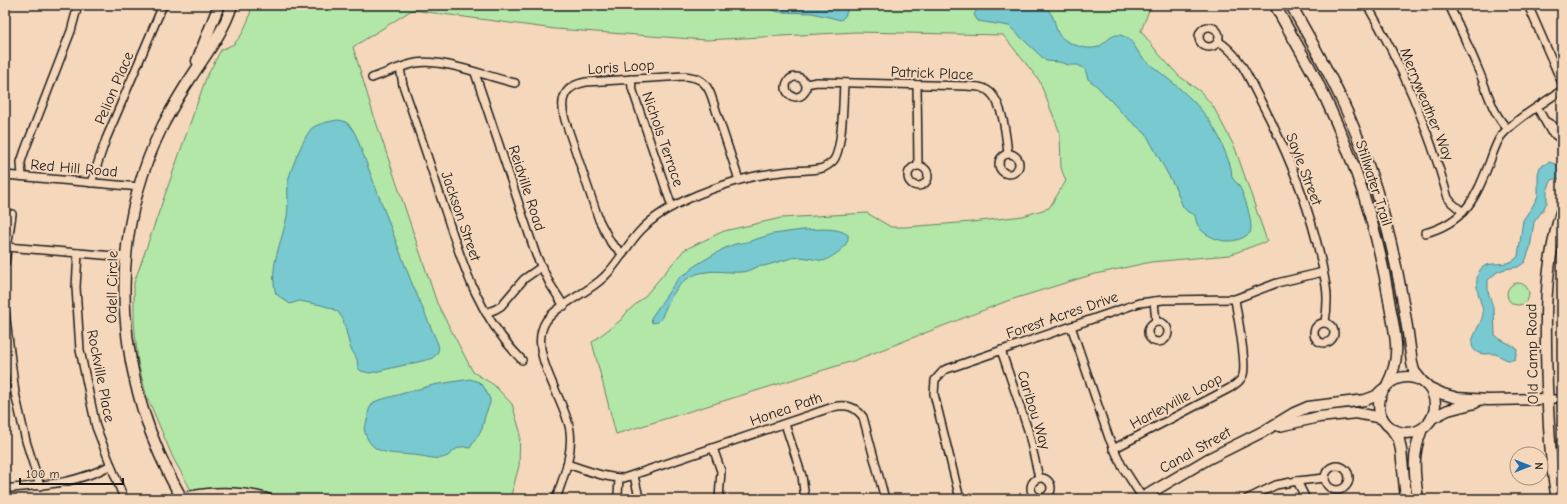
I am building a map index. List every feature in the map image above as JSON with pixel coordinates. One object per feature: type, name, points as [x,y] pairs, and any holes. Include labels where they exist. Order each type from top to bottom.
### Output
[{"type":"street","points":[[22,176],[21,162],[71,31],[78,5]]},
{"type":"street","name":"Pelion Place","points":[[91,183],[106,139],[163,5]]},
{"type":"street","name":"Odell Circle","points":[[191,78],[219,5]]},
{"type":"street","name":"Odell Circle","points":[[180,499],[153,440],[143,412],[129,355],[125,302],[126,257],[133,214],[140,187],[162,127],[174,104],[216,41],[232,5]]},
{"type":"street","name":"Stillwater Trail","points":[[1274,5],[1300,49],[1326,100],[1346,145],[1366,203],[1384,272],[1396,346],[1394,370],[1385,387]]},
{"type":"street","name":"Stillwater Trail","points":[[1290,5],[1326,68],[1365,156],[1389,230],[1404,305],[1412,363],[1414,371],[1421,380]]},
{"type":"street","name":"Merryweather Way","points":[[1367,5],[1387,40],[1420,112],[1448,198],[1452,204],[1462,212]]},
{"type":"street","points":[[1449,5],[1472,53],[1494,110],[1502,124],[1508,129]]},
{"type":"street","points":[[1528,5],[1562,83]]},
{"type":"street","name":"Sayle Street","points":[[1218,41],[1228,47],[1238,60],[1267,112],[1303,201],[1314,234],[1323,272],[1327,298],[1325,322]]},
{"type":"street","points":[[372,78],[416,63],[426,63],[448,66],[515,83]]},
{"type":"street","name":"Jackson Street","points":[[400,68],[403,85],[462,261],[477,296],[499,335],[522,360]]},
{"type":"street","name":"Reidville Road","points":[[475,73],[529,236],[541,267],[564,306]]},
{"type":"street","name":"Loris Loop","points":[[623,254],[611,243],[599,220],[564,115],[562,103],[568,91],[577,84],[684,76],[697,78],[703,81],[712,95],[739,180]]},
{"type":"street","name":"Nichols Terrace","points":[[632,79],[632,88],[672,207]]},
{"type":"street","name":"Patrick Place","points":[[806,84],[817,82],[985,88],[996,98],[999,106],[1008,154]]},
{"type":"street","points":[[556,499],[567,464],[570,446],[570,431],[565,412],[540,349],[540,339],[546,322],[552,315],[604,278],[642,228],[672,207],[704,192],[739,180],[771,173],[820,168],[834,160],[839,148],[844,83]]},
{"type":"street","points":[[917,85],[918,165]]},
{"type":"street","points":[[1426,233],[1445,226],[1462,212],[1473,200],[1500,138],[1508,129],[1562,90]]},
{"type":"street","points":[[1537,107],[1552,132],[1562,140]]},
{"type":"street","points":[[1547,122],[1562,131]]},
{"type":"street","name":"Red Hill Road","points":[[5,175],[140,187]]},
{"type":"street","name":"Old Camp Road","points":[[1557,499],[1549,442],[1545,333],[1546,288],[1551,250],[1562,209]]},
{"type":"street","points":[[5,263],[12,214]]},
{"type":"street","points":[[7,247],[126,257]]},
{"type":"street","name":"Rockville Place","points":[[78,253],[76,287],[80,350],[96,427],[124,499]]},
{"type":"street","points":[[486,313],[501,306],[524,279],[541,267]]},
{"type":"street","name":"Forest Acres Drive","points":[[960,499],[934,394],[935,380],[939,374],[950,367],[1122,308],[1154,301],[1235,299],[1277,282],[1323,272]]},
{"type":"street","name":"Harleyville Loop","points":[[1114,449],[1230,388],[1240,380],[1243,375],[1244,361],[1235,299]]},
{"type":"street","points":[[1154,301],[1156,322]]},
{"type":"street","points":[[5,311],[15,393],[26,441],[40,486]]},
{"type":"street","points":[[1071,326],[1103,422],[1122,466],[1141,498]]},
{"type":"street","name":"Caribou Way","points":[[1002,350],[1028,430],[1039,478]]},
{"type":"street","points":[[1406,499],[1399,440],[1382,418],[1378,404],[1385,387],[1396,378],[1404,376],[1412,377],[1421,380],[1430,388],[1457,398],[1488,400],[1562,399]]},
{"type":"street","name":"Canal Street","points":[[1141,498],[1208,459],[1266,430],[1294,413],[1308,407],[1365,400],[1376,396],[1385,387]]},
{"type":"street","points":[[1418,499],[1414,462],[1415,446],[1422,429],[1432,418],[1435,411],[1434,395],[1430,388]]},
{"type":"street","points":[[1432,418],[1448,410],[1488,400]]},
{"type":"street","name":"Honea Path","points":[[567,464],[605,476],[619,478],[634,476],[841,405],[854,407],[863,417],[885,499]]},
{"type":"street","points":[[1317,406],[1319,417]]},
{"type":"street","name":"Canal Street","points":[[1266,430],[1319,417],[1356,413],[1382,418]]},
{"type":"street","points":[[785,424],[802,476],[806,499]]},
{"type":"street","points":[[1391,428],[1398,432],[1406,433],[1422,429]]},
{"type":"street","points":[[713,448],[720,471],[718,499]]},
{"type":"street","points":[[11,488],[76,481],[97,473],[111,465]]},
{"type":"street","points":[[634,476],[638,493],[635,499]]},
{"type":"street","points":[[619,478],[618,495],[621,499]]},
{"type":"street","points":[[1247,499],[1276,485],[1325,478]]},
{"type":"street","points":[[1297,481],[1306,499]]},
{"type":"street","points":[[180,499],[222,493],[241,494],[267,499]]},
{"type":"green space","points":[[252,5],[1151,5],[1141,31],[1158,53],[1179,76],[1201,92],[1213,106],[1235,148],[1267,241],[1229,255],[1151,262],[1091,275],[1007,301],[853,361],[616,434],[592,342],[621,320],[627,312],[645,296],[684,250],[724,231],[781,218],[867,213],[891,227],[905,227],[972,222],[1023,216],[1049,208],[1066,181],[1061,168],[1060,133],[1039,80],[1003,35],[856,32],[706,40],[555,29],[412,10],[353,47],[373,113],[437,303],[473,372],[494,385],[512,404],[520,431],[519,466],[510,499],[196,499],[173,458],[146,394],[138,363],[134,322],[134,283],[206,78],[221,50],[234,44],[242,34],[249,18]]},
{"type":"green space","points":[[1518,283],[1526,286],[1529,294],[1526,302],[1518,305],[1510,302],[1507,294],[1510,286]]},
{"type":"water","points":[[757,5],[849,6],[845,16],[841,20],[812,13],[779,12]]},
{"type":"water","points":[[990,5],[1044,5],[1054,20],[1059,35],[1073,44],[1084,47],[1098,47],[1111,37],[1118,35],[1130,40],[1142,57],[1186,94],[1212,124],[1227,156],[1231,168],[1232,178],[1238,184],[1245,201],[1250,216],[1250,233],[1237,240],[1226,241],[1204,233],[1197,224],[1195,215],[1188,212],[1183,207],[1176,189],[1146,134],[1126,117],[1097,86],[1088,79],[1085,69],[1078,65],[1046,61],[1009,26],[978,21],[974,15],[978,7],[984,9]]},
{"type":"water","points":[[337,120],[348,123],[357,138],[411,281],[438,344],[438,353],[431,359],[370,373],[361,371],[358,368],[357,359],[350,347],[343,319],[338,312],[321,305],[299,301],[290,304],[276,294],[274,284],[275,265],[287,216],[288,183],[291,171],[301,147],[311,129],[320,124]]},
{"type":"water","points":[[1549,162],[1562,166],[1562,179],[1554,179],[1551,181],[1547,191],[1547,202],[1534,222],[1530,248],[1525,262],[1518,267],[1497,272],[1488,280],[1488,292],[1494,310],[1495,335],[1515,347],[1517,350],[1515,359],[1509,360],[1495,354],[1479,353],[1474,350],[1472,345],[1483,312],[1477,286],[1478,275],[1480,270],[1488,265],[1509,262],[1518,256],[1523,220],[1538,196],[1538,174],[1540,167]]},
{"type":"water","points":[[803,230],[838,230],[848,235],[848,239],[840,251],[824,261],[801,257],[792,258],[744,272],[710,271],[697,274],[683,282],[677,288],[672,295],[661,319],[658,322],[652,323],[651,318],[675,283],[681,276],[696,265],[723,249],[735,244],[773,234]]},
{"type":"water","points":[[470,379],[479,382],[484,387],[490,399],[490,403],[482,429],[470,448],[461,447],[445,457],[436,458],[388,453],[375,448],[370,443],[364,428],[370,407],[376,401],[433,385]]}]
